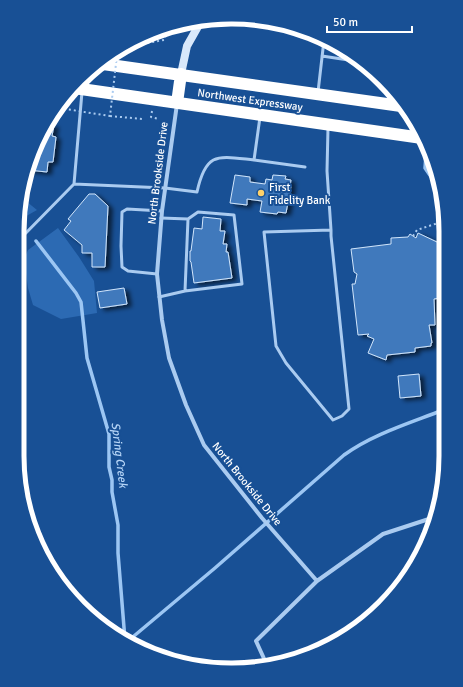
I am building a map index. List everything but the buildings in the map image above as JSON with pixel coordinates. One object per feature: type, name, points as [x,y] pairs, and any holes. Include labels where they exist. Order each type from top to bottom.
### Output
[{"type":"highway","name":"Northwest Expressway","points":[[108,65],[396,105]]},
{"type":"highway","points":[[177,103],[181,74]]},
{"type":"highway","name":"Northwest Expressway","points":[[81,89],[416,137]]},
{"type":"main road","points":[[181,74],[187,46],[198,27]]},
{"type":"street","name":"North Brookside Drive","points":[[177,103],[161,218],[157,274],[164,337],[169,358],[186,405],[204,445],[262,518],[316,581]]},
{"type":"street","points":[[265,660],[256,641],[316,581],[383,534],[429,518]]},
{"type":"lane","points":[[318,94],[323,45]]},
{"type":"lane","points":[[322,56],[347,59]]},
{"type":"lane","points":[[24,234],[74,184],[78,92]]},
{"type":"lane","points":[[254,160],[260,115]]},
{"type":"lane","points":[[328,124],[327,172],[331,230],[349,409],[342,416],[333,420],[286,363],[276,346],[264,232],[331,230]]},
{"type":"lane","points":[[74,184],[165,188],[197,192],[203,169],[217,159],[230,156],[305,168]]},
{"type":"lane","points":[[157,274],[128,271],[122,267],[122,212],[127,209],[162,211]]},
{"type":"lane","points":[[159,297],[184,291],[242,284],[234,215],[198,212],[188,219],[161,218]]},
{"type":"lane","points":[[184,291],[188,219]]},
{"type":"path","points":[[147,42],[164,40],[166,35]]},
{"type":"path","points":[[110,116],[117,59]]},
{"type":"path","points":[[64,109],[110,116],[142,119]]},
{"type":"path","points":[[152,111],[151,118],[159,119]]},
{"type":"path","points":[[413,236],[417,230],[439,223]]},
{"type":"shaded area","points":[[26,201],[37,210],[24,217]]},
{"type":"shaded area","points":[[58,228],[94,281],[97,313],[61,319],[33,305],[28,288],[24,259],[28,250]]},
{"type":"waterway","points":[[426,159],[425,168],[432,178]]},
{"type":"waterway","name":"Spring Creek","points":[[36,241],[76,293],[81,302],[87,358],[109,434],[109,467],[118,525],[118,553],[124,633]]},
{"type":"waterway","points":[[132,637],[215,568],[344,455],[379,435],[439,411]]},
{"type":"place","name":"First Fidelity Bank","points":[[261,193]]}]
